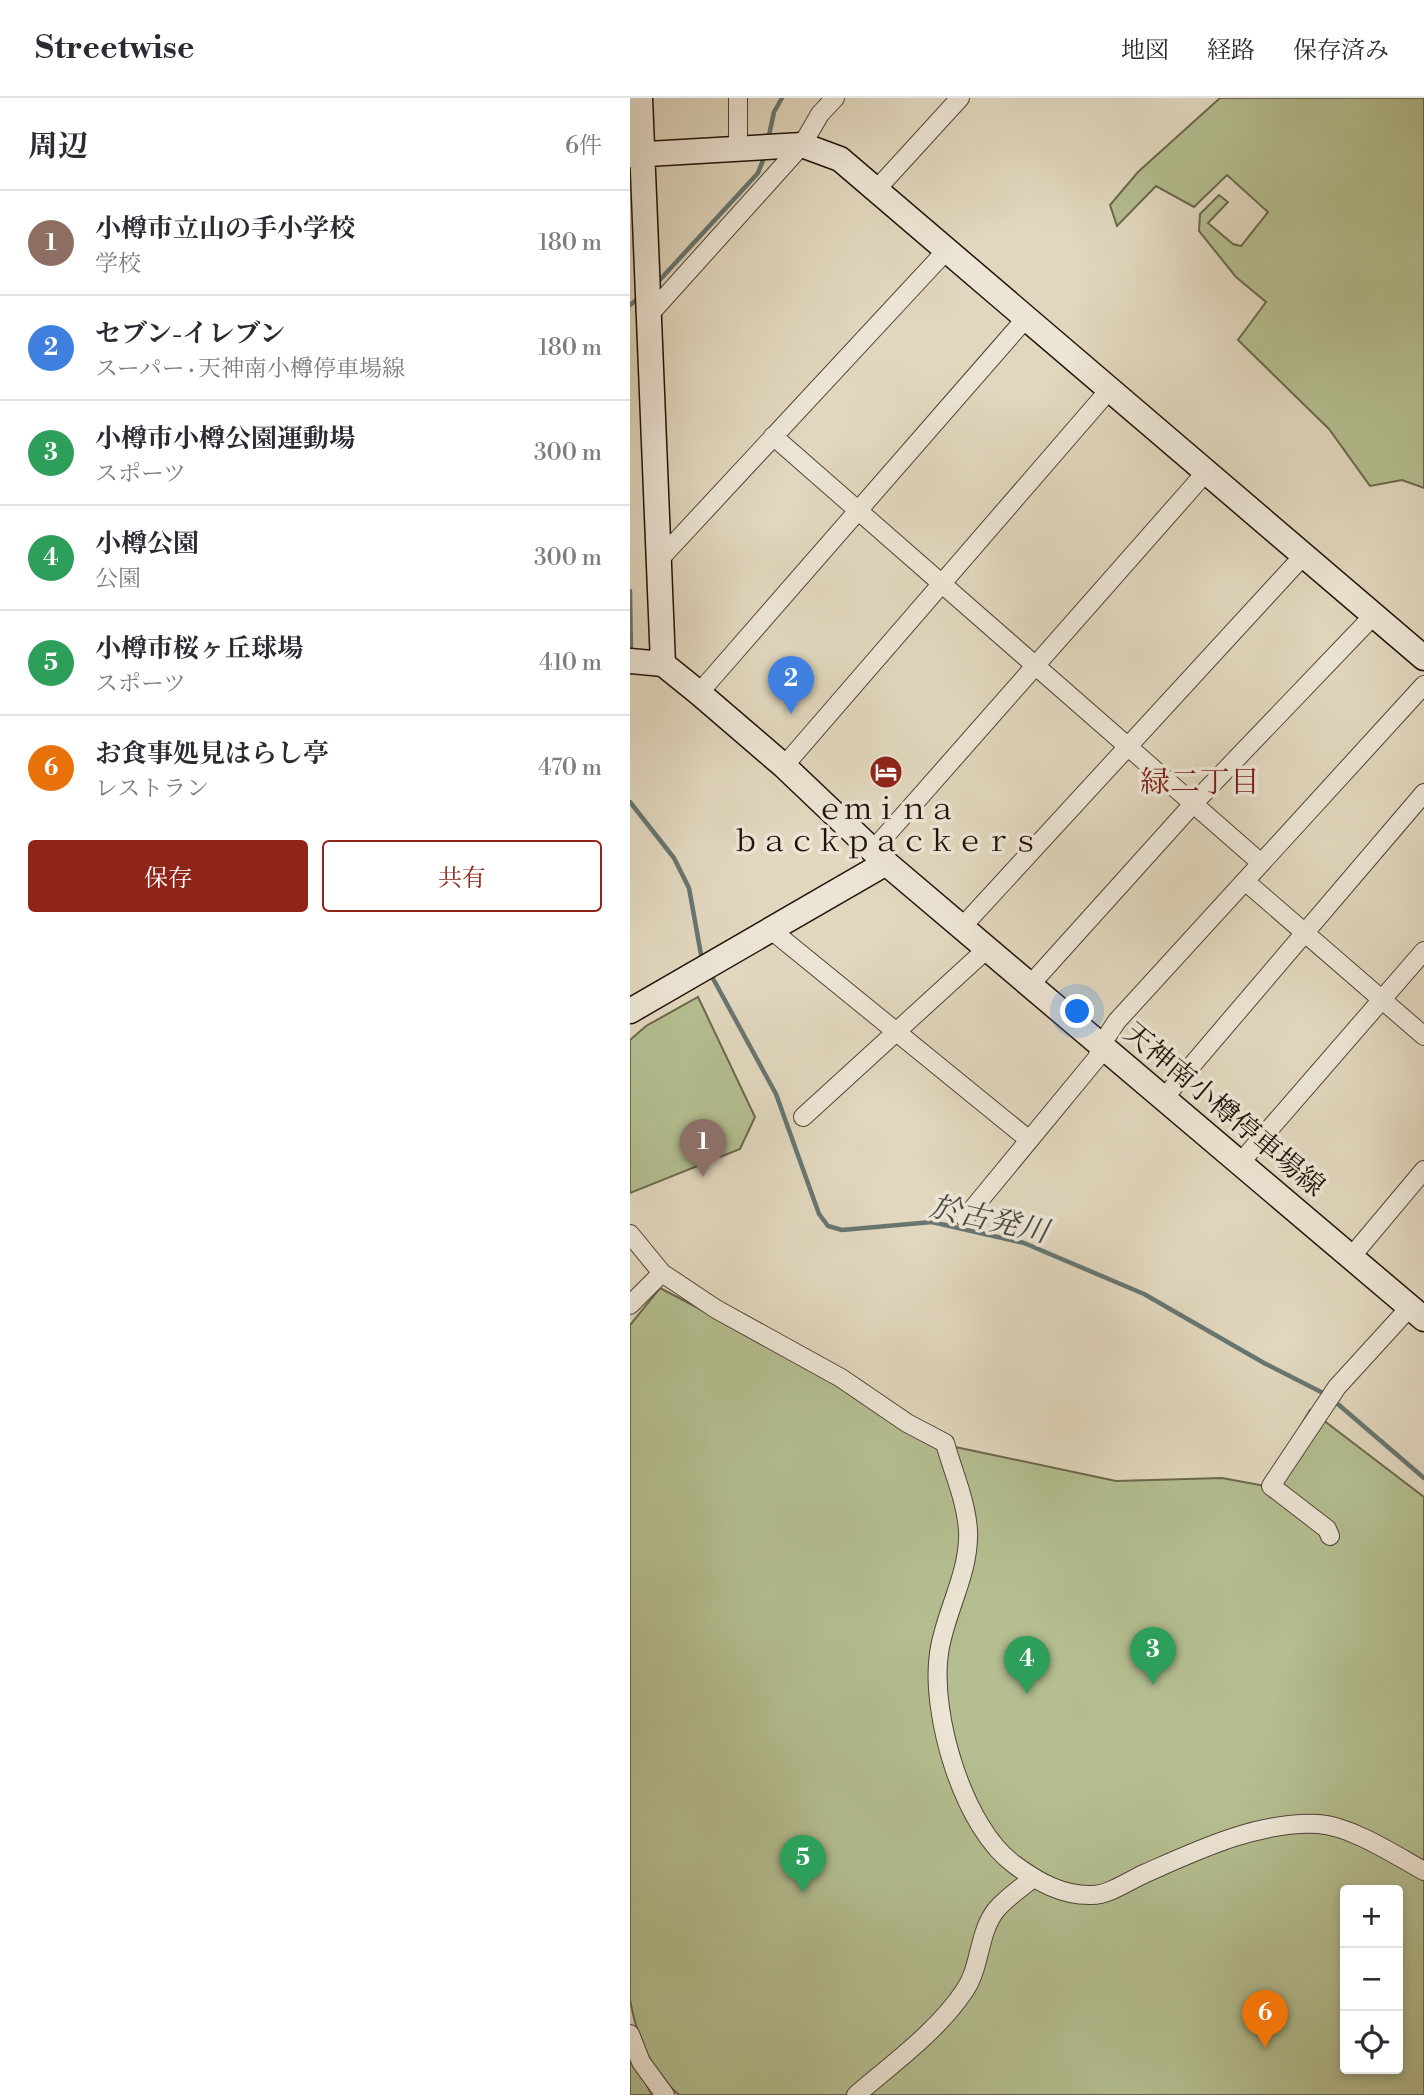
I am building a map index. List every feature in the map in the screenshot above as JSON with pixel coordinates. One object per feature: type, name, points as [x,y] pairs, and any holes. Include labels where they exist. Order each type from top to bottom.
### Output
[{"type":"main road","points":[[640,98],[636,154],[648,277],[657,562],[646,663]]},
{"type":"main road","points":[[636,154],[794,146],[840,159],[945,252],[1027,317],[1424,658]]},
{"type":"main road","name":"天神南小樽停車場線","points":[[646,663],[699,693],[784,766],[962,928],[1417,1313]]},
{"type":"main road","points":[[630,1011],[770,929],[880,856]]},
{"type":"street","points":[[738,98],[750,150]]},
{"type":"street","points":[[649,309],[835,98]]},
{"type":"street","points":[[875,191],[960,98]]},
{"type":"street","points":[[657,562],[945,252]]},
{"type":"street","points":[[699,693],[1027,317]]},
{"type":"street","points":[[784,766],[1110,389]]},
{"type":"street","points":[[772,436],[1032,666],[1261,863]]},
{"type":"street","points":[[880,856],[1032,666],[1206,471]]},
{"type":"street","points":[[962,928],[1126,746],[1304,555]]},
{"type":"street","points":[[1030,985],[1194,803],[1374,615]]},
{"type":"street","points":[[965,1218],[1097,1058],[1101,1045],[1117,1021],[1424,685]]},
{"type":"street","points":[[1164,1098],[1424,793]]},
{"type":"street","points":[[1245,881],[1424,1037]]},
{"type":"street","points":[[770,929],[1028,1139]]},
{"type":"street","points":[[803,1116],[988,948]]},
{"type":"street","points":[[1240,1163],[1424,951]]},
{"type":"street","points":[[1351,1257],[1424,1170]]},
{"type":"street","points":[[630,1234],[662,1273],[716,1309],[841,1378],[907,1423],[945,1443],[960,1488],[968,1530],[965,1569],[938,1654],[940,1700],[952,1763],[976,1822],[999,1854],[1033,1878],[1066,1894],[1096,1895],[1203,1848],[1280,1826],[1320,1824],[1367,1840],[1424,1871]]},
{"type":"street","points":[[630,1305],[662,1273]]},
{"type":"street","points":[[1330,1536],[1327,1529],[1270,1486],[1337,1387],[1417,1313]]},
{"type":"street","points":[[856,2095],[936,2024],[964,1992],[975,1972],[981,1942],[996,1911],[1033,1878]]},
{"type":"street","points":[[630,2034],[641,2062],[665,2095]]},
{"type":"green space","points":[[1220,98],[1424,98],[1424,488],[1402,480],[1370,486],[1329,429],[1238,340],[1266,302],[1236,277],[1199,231],[1200,214],[1219,195],[1228,202],[1208,223],[1233,244],[1241,246],[1268,212],[1227,175],[1194,207],[1156,186],[1117,226],[1110,205],[1138,172]]},
{"type":"green space","points":[[698,997],[755,1117],[740,1149],[630,1193],[630,1040],[646,1026]]},
{"type":"green space","points":[[660,1288],[812,1368],[927,1441],[1116,1481],[1222,1478],[1265,1486],[1310,1410],[1424,1497],[1424,2095],[679,2095],[660,2075],[646,2052],[630,2000],[630,1325]]},
{"type":"green space","points":[[630,2054],[651,2093],[652,2095],[630,2095]]},
{"type":"waterway","name":"於古発川","points":[[768,140],[774,112],[782,98]]},
{"type":"waterway","name":"於古発川","points":[[656,284],[758,173],[765,155]]},
{"type":"waterway","name":"於古発川","points":[[630,305],[639,298]]},
{"type":"waterway","name":"於古発川","points":[[630,591],[631,653]]},
{"type":"waterway","name":"於古発川","points":[[630,802],[674,858],[689,888],[702,960]]},
{"type":"waterway","name":"於古発川","points":[[710,973],[776,1094],[819,1214],[828,1226],[842,1230],[932,1222],[1024,1243],[1144,1294],[1264,1363],[1325,1394]]},
{"type":"waterway","name":"於古発川","points":[[1332,1399],[1424,1478]]},
{"type":"place","name":"セブン-イレブン","points":[[791,714]]},
{"type":"place","name":"ｅｍｉｎａ ｂａｃｋｐａｃｋｅｒｓ","points":[[886,772]]},
{"type":"place","name":"小樽市立山の手小学校","points":[[703,1177]]},
{"type":"place","name":"小樽市小樽公園運動場","points":[[1153,1685]]},
{"type":"place","name":"小樽公園","points":[[1027,1694]]},
{"type":"place","name":"小樽市桜ヶ丘球場","points":[[803,1893]]},
{"type":"place","name":"お食事処見はらし亭","points":[[1265,2048]]},
{"type":"district","name":"緑二丁目","points":[[1200,783]]}]
